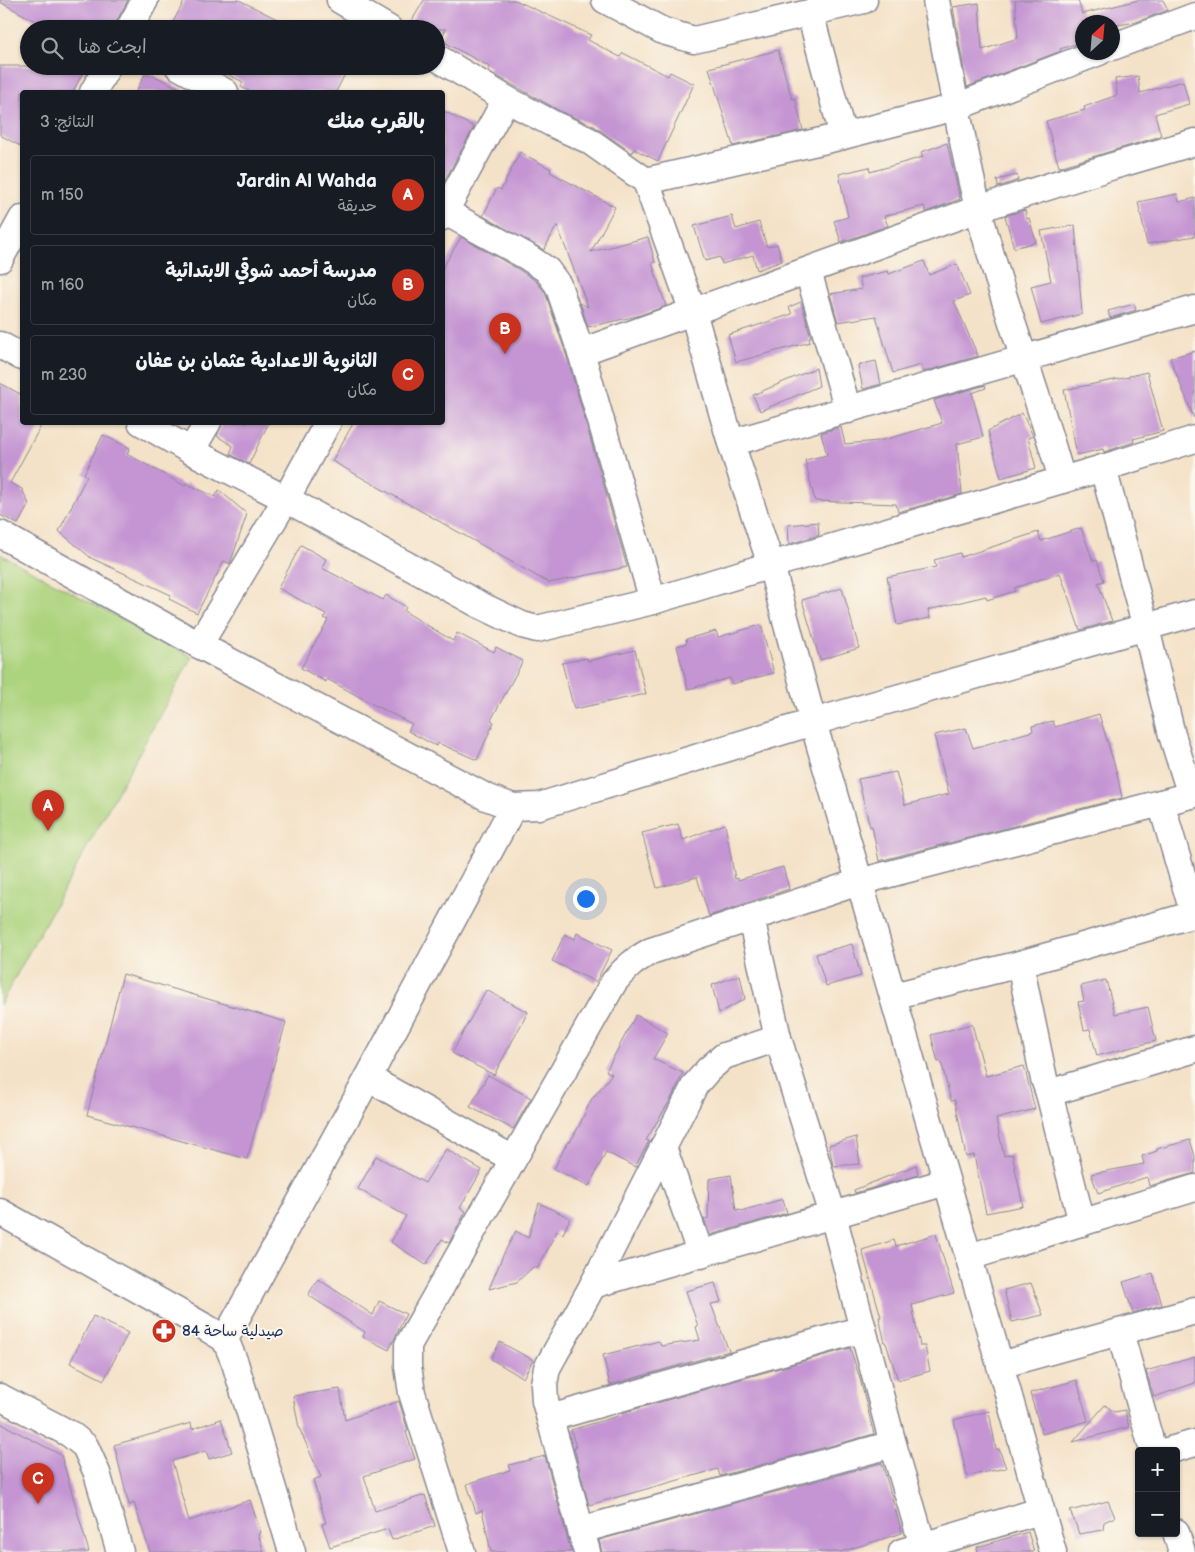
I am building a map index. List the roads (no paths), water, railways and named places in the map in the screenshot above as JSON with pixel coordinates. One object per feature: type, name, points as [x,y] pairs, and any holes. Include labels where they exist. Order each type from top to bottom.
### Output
[{"type":"street","points":[[134,20],[144,0]]},
{"type":"street","points":[[340,0],[374,20]]},
{"type":"street","points":[[605,0],[663,31],[694,40],[864,0]]},
{"type":"street","points":[[936,0],[978,209],[1024,359],[1049,431],[1062,480]]},
{"type":"street","points":[[810,13],[843,136]]},
{"type":"street","points":[[1120,44],[1191,18]]},
{"type":"street","points":[[646,182],[843,136],[956,107],[1078,60]]},
{"type":"street","points":[[445,62],[506,99],[588,140],[646,182],[694,312],[732,443],[771,565],[813,722],[1053,1552]]},
{"type":"street","points":[[94,90],[103,75]]},
{"type":"street","points":[[194,75],[221,90]]},
{"type":"street","points":[[445,209],[506,99]]},
{"type":"street","points":[[581,352],[978,209],[1195,142]]},
{"type":"street","points":[[445,214],[526,256],[547,270],[558,285],[581,352],[653,601]]},
{"type":"street","points":[[0,259],[20,223]]},
{"type":"street","points":[[808,271],[848,410]]},
{"type":"street","points":[[732,443],[1195,309]]},
{"type":"street","points":[[0,345],[20,356]]},
{"type":"street","points":[[146,425],[191,451],[286,498],[480,605],[522,625],[537,629],[653,601],[1195,439]]},
{"type":"street","points":[[191,451],[206,425]]},
{"type":"street","points":[[199,645],[286,498],[326,425]]},
{"type":"street","points":[[462,1552],[412,1393],[408,1366],[408,1345],[614,982],[624,969],[636,959],[651,951],[860,882],[1193,794],[1172,735],[1146,628],[1103,468]]},
{"type":"street","points":[[0,534],[199,645],[486,797],[513,807],[539,806],[813,722],[1195,613]]},
{"type":"street","points":[[893,996],[1020,964],[1194,915],[1161,803]]},
{"type":"street","points":[[225,1339],[368,1078],[513,807]]},
{"type":"street","points":[[751,918],[778,1038],[833,1215],[894,1444],[912,1549],[1040,1511]]},
{"type":"street","points":[[1020,964],[1044,1080],[1082,1223]]},
{"type":"street","points":[[778,1038],[724,1056],[695,1085],[593,1285],[548,1368],[544,1384],[545,1401],[584,1541],[894,1444]]},
{"type":"street","points":[[1049,1093],[1195,1049]]},
{"type":"street","points":[[368,1078],[514,1158]]},
{"type":"street","points":[[663,1147],[701,1255]]},
{"type":"street","points":[[593,1285],[946,1182]]},
{"type":"street","points":[[969,1257],[1195,1188]]},
{"type":"street","points":[[0,1212],[225,1339],[234,1362],[292,1552]]},
{"type":"street","points":[[1000,1364],[1195,1311]]},
{"type":"street","points":[[550,1418],[863,1329]]},
{"type":"street","points":[[1120,1332],[1152,1447]]},
{"type":"street","points":[[0,1397],[70,1434],[85,1446],[97,1473],[120,1552]]},
{"type":"street","points":[[1180,1447],[1195,1443]]},
{"type":"street","points":[[1178,1537],[1182,1552]]},
{"type":"place","name":"مدرسة أحمد شوقي الابتدائية","points":[[505,354]]},
{"type":"place","name":"Jardin Al Wahda","points":[[48,831]]},
{"type":"place","name":"صيدلية ساحة 84","points":[[164,1331]]},
{"type":"place","name":"الثانوية الاعدادية عثمان بن عفان","points":[[38,1504]]}]
